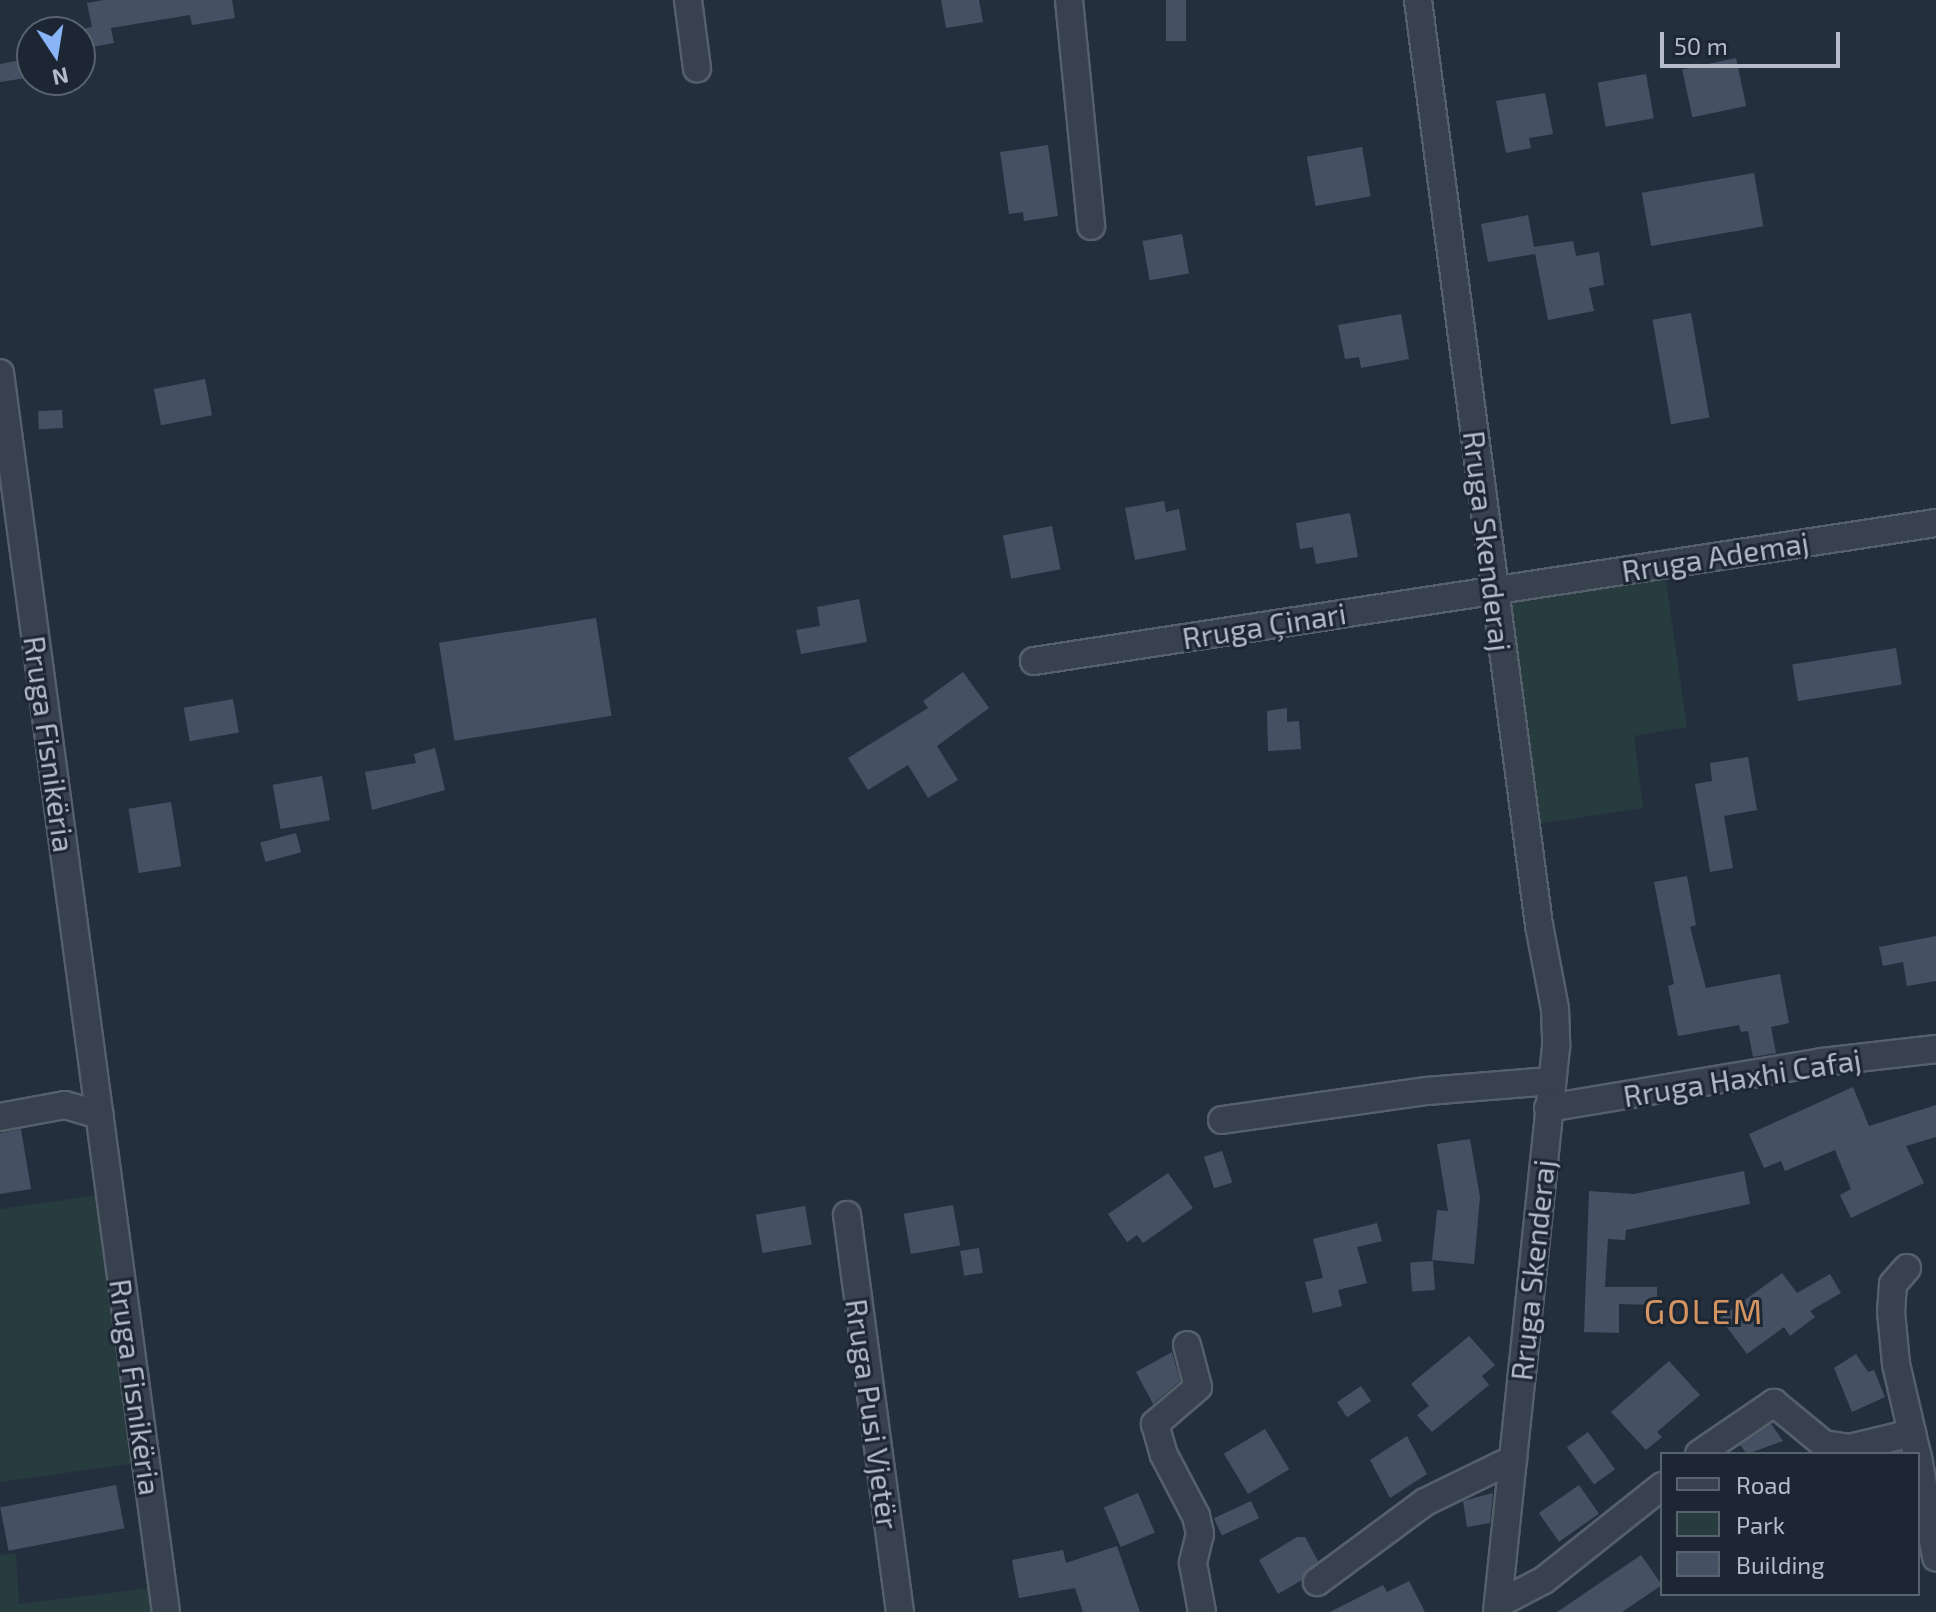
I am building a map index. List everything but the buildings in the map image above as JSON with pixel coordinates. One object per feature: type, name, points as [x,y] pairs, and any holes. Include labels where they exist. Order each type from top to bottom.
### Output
[{"type":"street","points":[[688,0],[697,68]]},
{"type":"street","points":[[1069,0],[1091,226]]},
{"type":"street","name":"Rruga Skenderaj","points":[[1418,0],[1494,590],[1555,1009],[1551,1081],[1498,1608]]},
{"type":"street","name":"Rruga Fisnikëria","points":[[0,373],[166,1612]]},
{"type":"street","name":"Rruga Ademaj","points":[[1494,590],[1936,523]]},
{"type":"street","name":"Rruga Çinari","points":[[1034,661],[1494,590]]},
{"type":"street","name":"Rruga Haxhi Cafaj","points":[[1548,1108],[1822,1062],[1936,1049]]},
{"type":"street","points":[[1222,1120],[1427,1091],[1551,1081]]},
{"type":"street","points":[[0,1117],[65,1105],[100,1115]]},
{"type":"street","name":"Rruga Pusi Vjetër","points":[[847,1215],[900,1612]]},
{"type":"street","points":[[1702,1452],[1774,1403],[1824,1444],[1850,1448],[1916,1448],[1891,1312],[1893,1284],[1907,1268]]},
{"type":"street","points":[[1187,1345],[1198,1387],[1155,1424],[1164,1455],[1196,1516],[1200,1534],[1193,1563],[1202,1612]]},
{"type":"street","points":[[1317,1582],[1425,1502],[1513,1459]]},
{"type":"street","points":[[1920,1470],[1936,1557]]},
{"type":"street","points":[[1498,1608],[1544,1580],[1660,1488]]},
{"type":"green space","points":[[1665,573],[1687,727],[1634,736],[1643,808],[1536,824],[1509,593]]},
{"type":"green space","points":[[98,1195],[136,1463],[0,1482],[0,1209]]},
{"type":"green space","points":[[16,1553],[19,1604],[151,1588],[155,1612],[0,1612],[0,1555]]},
{"type":"district","name":"GOLEM","points":[[1704,1311]]}]
